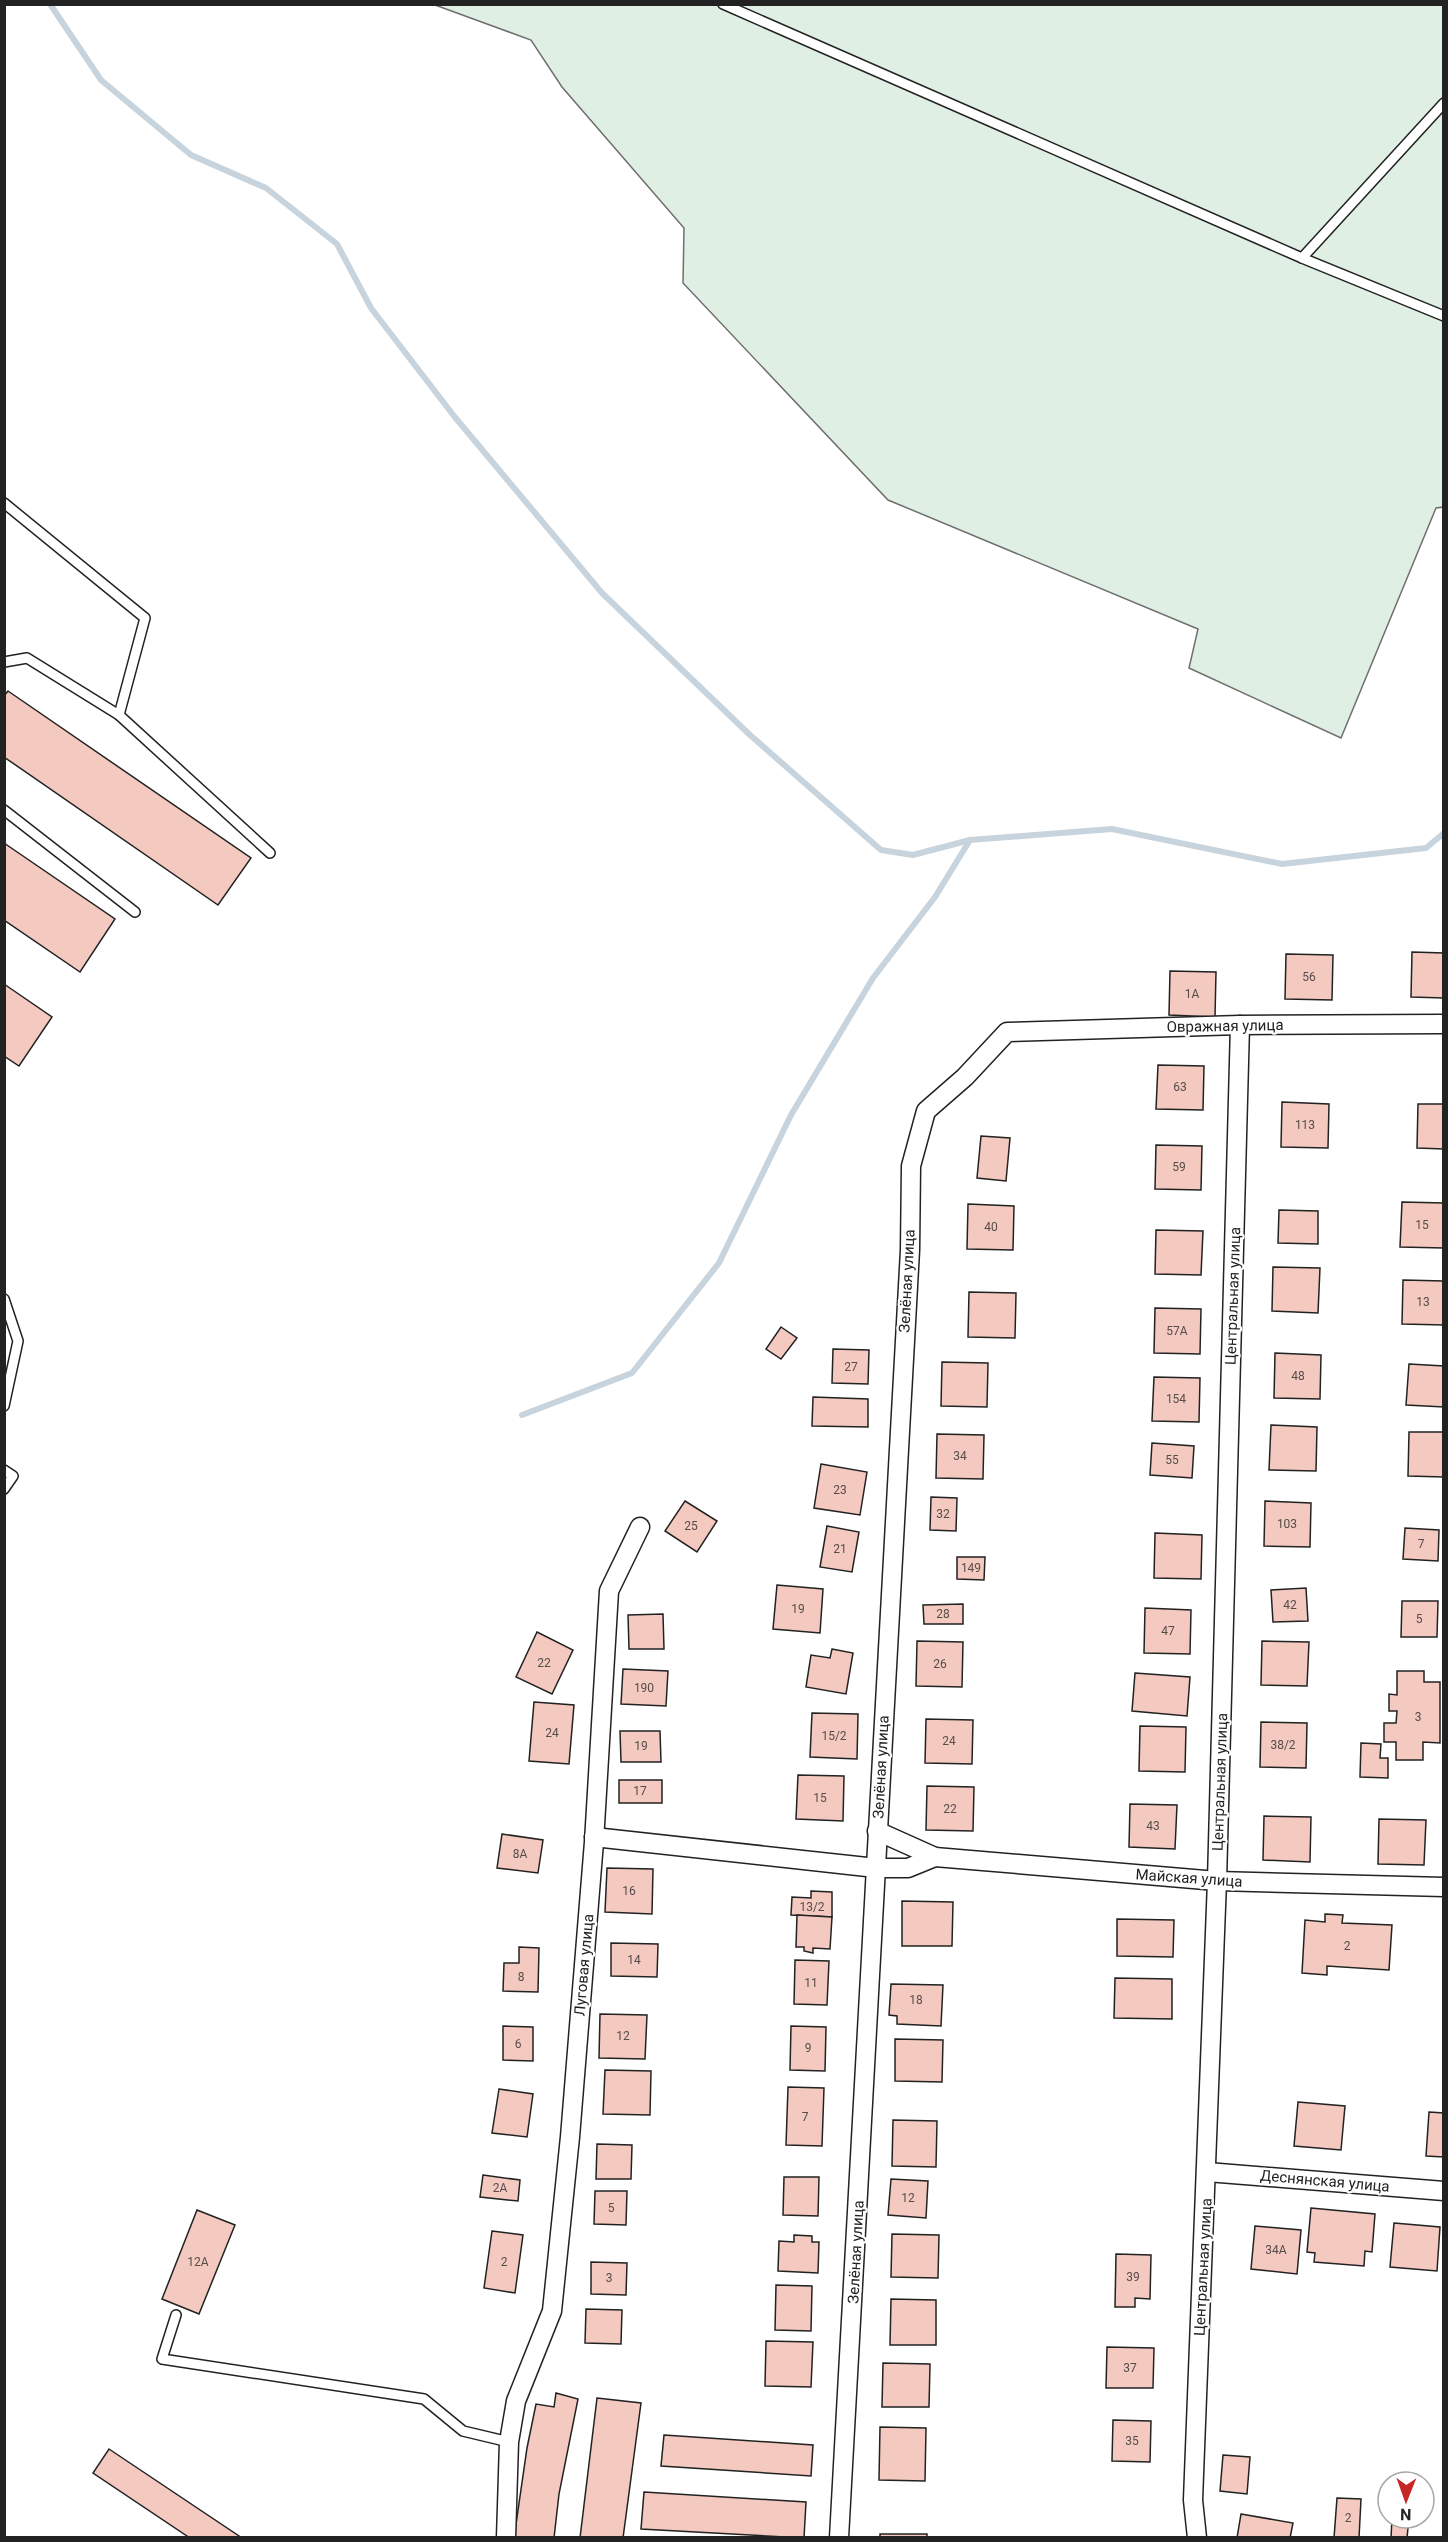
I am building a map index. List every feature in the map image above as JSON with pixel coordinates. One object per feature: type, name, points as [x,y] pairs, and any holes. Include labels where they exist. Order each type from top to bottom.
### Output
[{"type":"street","name":"Овражная улица","points":[[1007,1032],[1240,1025],[1443,1024]]},
{"type":"street","name":"Центральная улица","points":[[1197,2538],[1193,2500],[1217,1881],[1240,1025]]},
{"type":"street","name":"Зелёная улица","points":[[838,2538],[910,1250],[911,1166],[926,1111],[965,1077],[1007,1032]]},
{"type":"street","name":"Луговая улица","points":[[506,2538],[509,2442],[516,2401],[552,2311],[570,2137],[594,1837],[609,1591],[640,1527]]},
{"type":"street","points":[[877,1831],[935,1857]]},
{"type":"street","points":[[594,1837],[876,1868],[908,1868],[935,1857]]},
{"type":"street","name":"Майская улица","points":[[935,1857],[1217,1881],[1443,1887]]},
{"type":"street","name":"Деснянская улица","points":[[1207,2172],[1443,2191]]},
{"type":"lane","points":[[723,4],[1302,258],[1443,316]]},
{"type":"lane","points":[[1302,258],[1443,103]]},
{"type":"lane","points":[[4,503],[145,618],[119,715]]},
{"type":"lane","points":[[4,662],[27,658],[119,715],[270,853]]},
{"type":"lane","points":[[4,810],[135,912]]},
{"type":"lane","points":[[4,1299],[18,1341],[4,1406]]},
{"type":"lane","points":[[4,1470],[13,1476],[4,1489]]},
{"type":"lane","points":[[176,2316],[162,2360],[424,2399],[463,2430],[509,2442]]},
{"type":"green space","points":[[435,5],[1443,5],[1443,507],[1436,508],[1341,738],[1189,668],[1198,629],[888,500],[683,283],[684,228],[562,87],[531,40]]},
{"type":"building","points":[[8,691],[251,858],[218,905],[4,757],[4,696]]},
{"type":"building","points":[[4,843],[115,919],[80,972],[4,920]]},
{"type":"building","points":[[1412,952],[1444,953],[1444,998],[1411,997]]},
{"type":"building","points":[[1286,954],[1333,955],[1332,1000],[1285,999]]},
{"type":"building","points":[[1170,971],[1216,972],[1215,1017],[1169,1015]]},
{"type":"building","points":[[4,984],[52,1017],[19,1066],[4,1056]]},
{"type":"building","points":[[1158,1065],[1204,1066],[1203,1110],[1156,1109]]},
{"type":"building","points":[[1282,1102],[1329,1104],[1328,1148],[1281,1147]]},
{"type":"building","points":[[1418,1104],[1444,1104],[1444,1149],[1417,1148]]},
{"type":"building","points":[[981,1136],[1010,1138],[1006,1181],[977,1178]]},
{"type":"building","points":[[1156,1145],[1202,1146],[1201,1190],[1155,1189]]},
{"type":"building","points":[[1402,1202],[1444,1203],[1444,1248],[1400,1247]]},
{"type":"building","points":[[968,1204],[1014,1206],[1013,1250],[967,1249]]},
{"type":"building","points":[[1279,1210],[1318,1211],[1318,1244],[1278,1243]]},
{"type":"building","points":[[1156,1230],[1203,1231],[1201,1275],[1155,1274]]},
{"type":"building","points":[[1273,1267],[1320,1268],[1318,1313],[1272,1311]]},
{"type":"building","points":[[1403,1280],[1444,1281],[1444,1325],[1402,1324]]},
{"type":"building","points":[[969,1292],[1016,1293],[1015,1338],[968,1337]]},
{"type":"building","points":[[1155,1308],[1201,1309],[1200,1354],[1154,1353]]},
{"type":"building","points":[[781,1327],[797,1338],[781,1359],[766,1349]]},
{"type":"building","points":[[833,1349],[869,1350],[868,1384],[832,1383]]},
{"type":"building","points":[[1275,1353],[1321,1355],[1320,1399],[1274,1398]]},
{"type":"building","points":[[942,1362],[988,1363],[987,1407],[941,1406]]},
{"type":"building","points":[[1409,1364],[1444,1366],[1444,1407],[1406,1405]]},
{"type":"building","points":[[1154,1377],[1200,1378],[1199,1422],[1152,1421]]},
{"type":"building","points":[[813,1397],[868,1399],[868,1427],[812,1426]]},
{"type":"building","points":[[1271,1425],[1317,1427],[1316,1471],[1269,1470]]},
{"type":"building","points":[[1409,1432],[1444,1432],[1444,1477],[1408,1476]]},
{"type":"building","points":[[937,1434],[984,1435],[983,1479],[936,1478]]},
{"type":"building","points":[[1152,1443],[1194,1446],[1192,1478],[1150,1475]]},
{"type":"building","points":[[821,1464],[867,1472],[860,1515],[814,1508]]},
{"type":"building","points":[[931,1497],[957,1498],[956,1531],[930,1530]]},
{"type":"building","points":[[685,1501],[717,1521],[697,1552],[665,1531]]},
{"type":"building","points":[[1265,1501],[1311,1503],[1310,1547],[1264,1546]]},
{"type":"building","points":[[827,1526],[859,1532],[852,1572],[820,1567]]},
{"type":"building","points":[[1405,1528],[1439,1530],[1438,1561],[1403,1559]]},
{"type":"building","points":[[1155,1533],[1202,1535],[1201,1579],[1154,1578]]},
{"type":"building","points":[[957,1557],[985,1557],[984,1580],[957,1579]]},
{"type":"building","points":[[777,1585],[823,1589],[820,1633],[773,1629]]},
{"type":"building","points":[[1306,1588],[1308,1621],[1273,1622],[1271,1590]]},
{"type":"building","points":[[1402,1601],[1438,1601],[1437,1637],[1401,1637]]},
{"type":"building","points":[[963,1604],[963,1624],[924,1624],[923,1605]]},
{"type":"building","points":[[1145,1608],[1191,1610],[1190,1654],[1144,1653]]},
{"type":"building","points":[[663,1614],[664,1649],[629,1649],[628,1615]]},
{"type":"building","points":[[537,1632],[573,1650],[552,1694],[516,1677]]},
{"type":"building","points":[[917,1641],[963,1642],[962,1687],[916,1686]]},
{"type":"building","points":[[1262,1641],[1309,1642],[1307,1686],[1261,1685]]},
{"type":"building","points":[[832,1649],[853,1653],[846,1694],[806,1687],[811,1655],[830,1658]]},
{"type":"building","points":[[623,1669],[668,1671],[666,1706],[621,1704]]},
{"type":"building","points":[[1397,1671],[1424,1671],[1424,1682],[1440,1682],[1440,1743],[1423,1742],[1423,1760],[1396,1760],[1396,1742],[1384,1742],[1384,1723],[1396,1723],[1397,1711],[1389,1711],[1389,1694],[1397,1695]]},
{"type":"building","points":[[1135,1673],[1190,1677],[1187,1716],[1132,1711]]},
{"type":"building","points":[[534,1702],[574,1705],[569,1764],[529,1761]]},
{"type":"building","points":[[812,1713],[858,1714],[857,1759],[810,1757]]},
{"type":"building","points":[[926,1719],[973,1720],[972,1764],[925,1763]]},
{"type":"building","points":[[1261,1722],[1307,1723],[1306,1768],[1260,1767]]},
{"type":"building","points":[[1140,1726],[1186,1727],[1185,1772],[1139,1771]]},
{"type":"building","points":[[620,1731],[660,1731],[661,1762],[621,1762]]},
{"type":"building","points":[[1361,1743],[1381,1744],[1380,1758],[1388,1758],[1388,1778],[1360,1777]]},
{"type":"building","points":[[798,1775],[844,1776],[843,1821],[796,1819]]},
{"type":"building","points":[[619,1780],[662,1780],[662,1803],[619,1803]]},
{"type":"building","points":[[927,1786],[974,1787],[973,1831],[926,1830]]},
{"type":"building","points":[[1130,1804],[1177,1805],[1175,1849],[1129,1847]]},
{"type":"building","points":[[1264,1816],[1311,1817],[1310,1862],[1263,1860]]},
{"type":"building","points":[[1379,1819],[1426,1820],[1424,1865],[1378,1864]]},
{"type":"building","points":[[502,1834],[543,1840],[538,1873],[497,1868]]},
{"type":"building","points":[[607,1868],[653,1869],[652,1914],[605,1912]]},
{"type":"building","points":[[811,1891],[832,1892],[832,1917],[791,1915],[792,1897],[811,1898]]},
{"type":"building","points":[[902,1901],[953,1902],[952,1946],[902,1946]]},
{"type":"building","points":[[1325,1914],[1343,1915],[1342,1923],[1392,1925],[1389,1970],[1327,1966],[1327,1975],[1302,1973],[1305,1920],[1325,1922]]},
{"type":"building","points":[[797,1915],[832,1917],[830,1949],[813,1948],[813,1953],[804,1951],[804,1947],[796,1947]]},
{"type":"building","points":[[1117,1919],[1174,1920],[1173,1957],[1117,1956]]},
{"type":"building","points":[[611,1943],[658,1944],[657,1977],[611,1976]]},
{"type":"building","points":[[519,1947],[539,1948],[538,1992],[503,1991],[504,1963],[519,1963]]},
{"type":"building","points":[[795,1960],[829,1961],[827,2005],[794,2004]]},
{"type":"building","points":[[1115,1978],[1172,1979],[1172,2019],[1114,2018]]},
{"type":"building","points":[[891,1984],[943,1985],[941,2026],[897,2024],[897,2016],[889,2015]]},
{"type":"building","points":[[600,2014],[647,2015],[645,2059],[599,2058]]},
{"type":"building","points":[[503,2026],[533,2027],[533,2061],[503,2060]]},
{"type":"building","points":[[791,2026],[826,2027],[825,2071],[790,2070]]},
{"type":"building","points":[[895,2039],[943,2040],[942,2082],[895,2081]]},
{"type":"building","points":[[605,2070],[651,2071],[650,2115],[603,2114]]},
{"type":"building","points":[[788,2087],[824,2088],[822,2146],[786,2145]]},
{"type":"building","points":[[499,2089],[533,2094],[527,2137],[492,2133]]},
{"type":"building","points":[[1298,2102],[1345,2106],[1341,2150],[1294,2146]]},
{"type":"building","points":[[1429,2112],[1444,2113],[1444,2157],[1426,2156]]},
{"type":"building","points":[[893,2120],[937,2121],[936,2167],[892,2166]]},
{"type":"building","points":[[597,2144],[632,2145],[631,2179],[596,2179]]},
{"type":"building","points":[[483,2175],[520,2180],[518,2201],[480,2197]]},
{"type":"building","points":[[784,2177],[819,2177],[818,2216],[783,2215]]},
{"type":"building","points":[[891,2179],[928,2181],[926,2218],[888,2215]]},
{"type":"building","points":[[595,2191],[627,2191],[626,2225],[594,2224]]},
{"type":"building","points":[[1311,2208],[1375,2214],[1372,2252],[1365,2251],[1364,2266],[1314,2262],[1315,2253],[1307,2252]]},
{"type":"building","points":[[197,2210],[235,2225],[199,2314],[162,2299]]},
{"type":"building","points":[[1394,2223],[1440,2227],[1437,2271],[1390,2267]]},
{"type":"building","points":[[1255,2226],[1301,2230],[1297,2274],[1251,2269]]},
{"type":"building","points":[[492,2231],[523,2235],[515,2293],[484,2288]]},
{"type":"building","points":[[892,2234],[939,2235],[938,2278],[891,2277]]},
{"type":"building","points":[[794,2235],[812,2236],[812,2242],[819,2242],[818,2273],[778,2271],[779,2241],[794,2242]]},
{"type":"building","points":[[1116,2254],[1151,2255],[1150,2299],[1135,2298],[1135,2307],[1115,2307]]},
{"type":"building","points":[[591,2262],[627,2263],[626,2295],[591,2294]]},
{"type":"building","points":[[776,2285],[812,2286],[811,2331],[775,2330]]},
{"type":"building","points":[[891,2299],[936,2300],[936,2345],[890,2345]]},
{"type":"building","points":[[586,2309],[622,2310],[621,2344],[585,2343]]},
{"type":"building","points":[[766,2341],[813,2342],[811,2387],[765,2386]]},
{"type":"building","points":[[1107,2347],[1154,2348],[1153,2388],[1106,2388]]},
{"type":"building","points":[[883,2363],[930,2364],[929,2407],[882,2407]]},
{"type":"building","points":[[556,2393],[578,2399],[559,2494],[554,2538],[514,2538],[536,2404],[554,2407]]},
{"type":"building","points":[[597,2398],[641,2403],[623,2538],[580,2538]]},
{"type":"building","points":[[1113,2420],[1151,2421],[1150,2462],[1112,2461]]},
{"type":"building","points":[[880,2427],[926,2428],[925,2481],[879,2480]]},
{"type":"building","points":[[664,2435],[813,2445],[811,2476],[661,2466]]},
{"type":"building","points":[[109,2449],[242,2538],[190,2538],[93,2473]]},
{"type":"building","points":[[1223,2455],[1250,2457],[1247,2494],[1220,2491]]},
{"type":"building","points":[[644,2492],[806,2502],[804,2538],[641,2529]]},
{"type":"building","points":[[1337,2498],[1361,2499],[1359,2538],[1334,2538]]},
{"type":"building","points":[[1241,2514],[1293,2523],[1290,2538],[1237,2538]]},
{"type":"building","points":[[1391,2530],[1408,2530],[1407,2538],[1391,2538]]},
{"type":"building","points":[[880,2534],[927,2534],[927,2538],[880,2538]]},
{"type":"waterway","points":[[50,4],[101,80],[191,155],[266,188],[337,244],[371,308],[454,416],[602,593],[750,735],[881,850],[913,855],[970,840],[1112,829],[1282,864],[1426,848],[1444,833]]},
{"type":"waterway","points":[[522,1415],[632,1373],[719,1263],[791,1115],[873,978],[935,897],[970,840]]}]
